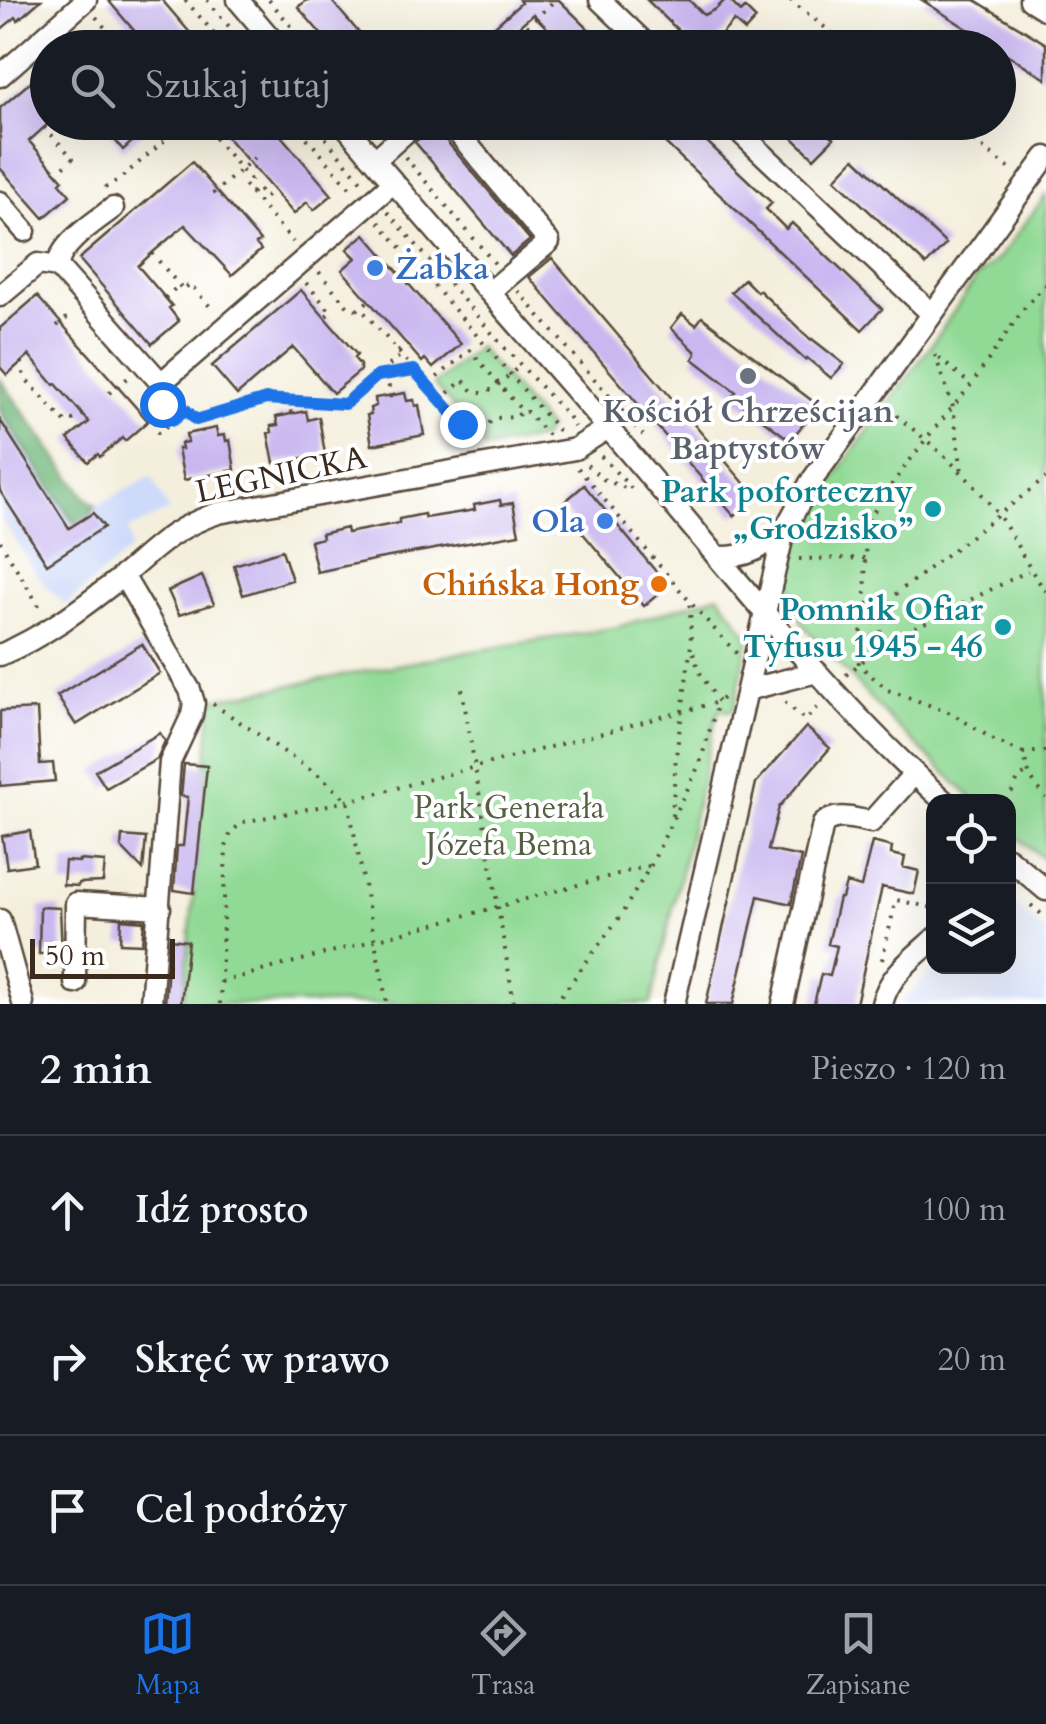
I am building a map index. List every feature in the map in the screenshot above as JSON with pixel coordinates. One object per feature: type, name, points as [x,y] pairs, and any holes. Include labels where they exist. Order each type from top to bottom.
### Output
[{"type":"street","points":[[238,0],[264,30]]},
{"type":"street","points":[[600,0],[631,30]]},
{"type":"street","points":[[1030,0],[1046,10]]},
{"type":"street","points":[[52,30],[84,1]]},
{"type":"street","points":[[0,76],[30,49]]},
{"type":"street","points":[[358,140],[394,182],[499,284],[608,428],[718,557],[817,672],[935,794]]},
{"type":"street","points":[[375,160],[398,140]]},
{"type":"street","points":[[464,140],[549,242],[499,284]]},
{"type":"street","points":[[749,140],[932,314]]},
{"type":"street","points":[[674,1004],[784,531],[810,483],[1046,157]]},
{"type":"street","points":[[0,296],[38,264],[58,267],[145,364],[162,393],[227,326],[394,182]]},
{"type":"street","points":[[0,202],[24,231]]},
{"type":"street","points":[[58,267],[64,249],[112,208]]},
{"type":"street","name":"LEGNICKA","points":[[0,654],[52,628],[170,534],[192,522],[218,513],[575,450],[608,428]]},
{"type":"street","points":[[718,557],[737,558],[764,546],[784,531]]},
{"type":"street","points":[[123,574],[194,703],[170,762],[151,1004]]},
{"type":"street","points":[[747,690],[817,672]]},
{"type":"street","points":[[783,1004],[820,829],[834,817],[870,822],[914,774]]},
{"type":"street","points":[[1016,869],[1046,890]]},
{"type":"street","points":[[74,982],[76,903],[160,908]]},
{"type":"street","points":[[0,920],[24,1003]]},
{"type":"street","points":[[882,1004],[884,992],[902,968],[926,946]]},
{"type":"path","points":[[184,0],[211,30]]},
{"type":"path","points":[[207,0],[232,30]]},
{"type":"path","points":[[269,0],[295,30]]},
{"type":"path","points":[[525,30],[555,0]]},
{"type":"path","points":[[790,0],[828,30]]},
{"type":"path","points":[[84,1],[107,30]]},
{"type":"path","points":[[56,140],[73,158],[57,173]]},
{"type":"path","points":[[112,182],[165,140]]},
{"type":"path","points":[[217,140],[250,180],[244,185],[331,312]]},
{"type":"path","points":[[311,140],[521,364],[573,426]]},
{"type":"path","points":[[325,140],[508,375],[568,440]]},
{"type":"path","points":[[972,140],[1019,176]]},
{"type":"path","points":[[394,144],[499,284],[650,444]]},
{"type":"path","points":[[213,194],[254,158]]},
{"type":"path","points":[[251,193],[257,188],[264,198],[279,187]]},
{"type":"path","points":[[152,253],[183,290],[190,284],[227,326]]},
{"type":"path","points":[[300,263],[348,307],[364,312],[474,440],[495,418],[516,416],[522,411]]},
{"type":"path","points":[[165,298],[179,285]]},
{"type":"path","points":[[886,642],[866,598],[864,558],[872,517],[880,500],[971,385],[1027,304],[1046,285]]},
{"type":"path","points":[[357,310],[372,298]]},
{"type":"path","points":[[322,320],[344,302]]},
{"type":"path","points":[[174,420],[162,393],[151,392],[158,433],[174,420],[186,410],[196,420],[266,399],[345,404],[410,342]]},
{"type":"path","points":[[428,385],[470,350],[551,439]]},
{"type":"path","points":[[935,356],[953,407],[962,474]]},
{"type":"path","points":[[22,362],[24,376],[66,423],[82,414]]},
{"type":"path","points":[[110,393],[145,364]]},
{"type":"path","points":[[440,400],[464,380],[474,392],[492,390],[521,364]]},
{"type":"path","points":[[377,376],[414,370]]},
{"type":"path","points":[[387,375],[390,400]]},
{"type":"path","points":[[289,400],[292,418]]},
{"type":"path","points":[[881,403],[979,490],[1019,548],[1028,570],[1046,591]]},
{"type":"path","points":[[200,419],[202,435]]},
{"type":"path","points":[[580,456],[603,479],[634,492],[600,454]]},
{"type":"path","points":[[571,460],[737,654]]},
{"type":"path","points":[[1046,478],[870,614],[858,638],[859,665],[888,690],[951,713],[1022,753],[1046,751]]},
{"type":"path","points":[[0,541],[38,604]]},
{"type":"path","points":[[790,559],[864,558]]},
{"type":"path","points":[[843,678],[886,642],[1028,570]]},
{"type":"path","points":[[672,821],[676,756],[691,646],[690,602]]},
{"type":"path","points":[[691,646],[699,671],[721,701]]},
{"type":"path","points":[[462,689],[514,1004]]},
{"type":"path","points":[[778,695],[805,720],[820,702]]},
{"type":"path","points":[[220,1004],[226,847],[231,832],[243,822],[348,800],[721,701]]},
{"type":"path","points":[[555,1004],[621,915],[650,865],[700,763],[721,701]]},
{"type":"path","points":[[216,704],[348,800],[387,1004]]},
{"type":"path","points":[[1022,753],[1028,772],[1046,798]]},
{"type":"path","points":[[1011,794],[1019,777],[1028,772]]},
{"type":"path","points":[[221,982],[650,865]]},
{"type":"path","points":[[880,969],[896,900],[926,906]]},
{"type":"shaded area","points":[[0,411],[75,524],[96,506],[152,476],[169,511],[128,530],[131,549],[66,605],[44,584],[0,517]]},
{"type":"shaded area","points":[[1016,906],[1046,933],[1046,1004],[900,1004],[929,974],[1016,974]]},
{"type":"green space","name":"Park poforteczny „Grodzisko”","points":[[1046,195],[1046,861],[1016,836],[1016,794],[968,794],[893,723],[803,625],[792,599],[791,579],[800,540],[844,463],[976,278],[999,258]]},
{"type":"green space","points":[[478,347],[548,428],[542,438],[484,449],[482,439],[434,385]]},
{"type":"green space","points":[[0,379],[86,498],[96,506],[93,513],[75,524],[0,411]]},
{"type":"green space","name":"Park Generała Józefa Bema","points":[[719,595],[749,637],[734,709],[719,710],[713,731],[651,1004],[183,1004],[212,700],[618,627]]},
{"type":"building","points":[[0,0],[41,0],[0,30]]},
{"type":"building","points":[[108,0],[162,0],[188,30],[134,30]]},
{"type":"building","points":[[307,0],[331,0],[357,30],[318,30],[298,7]]},
{"type":"building","points":[[519,0],[559,0],[590,30],[549,30],[533,14],[515,30],[490,30],[521,3]]},
{"type":"building","points":[[647,0],[689,0],[704,15],[729,0],[756,19],[746,30],[734,21],[726,30],[678,30]]},
{"type":"building","points":[[922,0],[975,0],[1046,44],[1046,79],[1016,60],[1016,30],[969,30]]},
{"type":"building","points":[[30,82],[29,141],[63,180],[60,183],[70,195],[44,218],[0,168],[0,108]]},
{"type":"building","points":[[115,140],[134,140],[123,150]]},
{"type":"building","points":[[230,140],[285,140],[332,195],[314,210],[307,202],[294,214]]},
{"type":"building","points":[[446,140],[530,240],[511,256],[415,142]]},
{"type":"building","points":[[662,140],[705,140],[772,203],[766,209],[786,229],[792,223],[882,309],[862,330]]},
{"type":"building","points":[[795,140],[832,140],[814,158]]},
{"type":"building","points":[[855,158],[946,244],[926,265],[835,179]]},
{"type":"building","points":[[192,162],[260,241],[256,244],[261,250],[232,275],[185,225],[152,253],[138,266],[172,306],[169,308],[179,321],[152,344],[79,259]]},
{"type":"building","points":[[365,234],[461,344],[433,368],[425,359],[422,362],[342,270],[356,258],[347,249]]},
{"type":"building","points":[[552,258],[756,497],[734,516],[529,277]]},
{"type":"building","points":[[744,279],[811,340],[844,364],[831,378],[805,360],[731,292]]},
{"type":"building","points":[[301,290],[357,355],[354,358],[360,371],[333,393],[293,347],[237,395],[212,366]]},
{"type":"building","points":[[37,296],[148,421],[125,441],[122,438],[88,462],[68,439],[89,422],[56,384],[29,355],[7,375],[0,367],[0,328]]},
{"type":"building","name":"Kościół Chrześcijan Baptystów","points":[[682,314],[696,325],[702,317],[819,406],[790,440],[732,397],[736,392],[693,359],[695,351],[671,328]]},
{"type":"building","points":[[405,393],[407,401],[414,400],[415,406],[419,405],[424,435],[372,445],[367,415],[376,406],[375,398]]},
{"type":"building","points":[[306,411],[308,420],[319,417],[325,454],[274,463],[268,433],[272,432],[271,426],[278,425],[276,417]]},
{"type":"building","points":[[0,420],[69,528],[93,513],[104,527],[47,564],[0,491]]},
{"type":"building","points":[[216,428],[218,436],[225,435],[226,441],[230,440],[235,470],[184,480],[178,449],[182,449],[181,443],[188,442],[186,434]]},
{"type":"building","points":[[584,485],[668,586],[644,606],[560,506]]},
{"type":"building","points":[[500,500],[501,505],[513,503],[519,534],[317,572],[310,541],[322,538],[321,534],[399,523],[399,519],[424,514],[425,518],[475,510],[474,505]]},
{"type":"building","points":[[282,550],[292,580],[243,595],[234,565]]},
{"type":"building","points":[[202,576],[214,604],[179,615],[168,591]]},
{"type":"building","points":[[142,644],[160,673],[76,725],[57,696]]},
{"type":"building","points":[[37,709],[40,764],[53,763],[55,781],[0,786],[0,711]]},
{"type":"building","points":[[806,727],[830,748],[779,807],[768,850],[801,857],[791,904],[758,896],[733,1004],[706,1004],[756,783]]},
{"type":"building","points":[[160,733],[165,741],[157,759],[106,788],[95,771]]},
{"type":"building","points":[[184,764],[207,766],[194,893],[174,890],[177,846],[183,846],[188,797],[181,796]]},
{"type":"building","points":[[30,831],[35,864],[7,868],[2,836]]},
{"type":"building","points":[[122,836],[146,838],[143,870],[121,847]]},
{"type":"building","points":[[872,842],[892,847],[891,854],[905,857],[903,867],[919,871],[914,894],[882,887],[856,1004],[814,1004],[821,974],[830,976],[837,946],[828,944],[839,898],[846,883],[861,887]]},
{"type":"building","points":[[65,861],[105,862],[103,882],[63,885]]},
{"type":"building","points":[[40,907],[60,908],[62,954],[39,954]]},
{"type":"building","points":[[121,919],[144,921],[142,944],[120,943]]},
{"type":"building","points":[[170,939],[188,941],[181,1004],[165,1004]]},
{"type":"place","name":"Żabka","points":[[375,268]]},
{"type":"place","name":"Kościół Chrześcijan Baptystów","points":[[748,376]]},
{"type":"place","name":"Park poforteczny „Grodzisko”","points":[[933,509]]},
{"type":"place","name":"Ola","points":[[605,521]]},
{"type":"place","name":"Chińska Hong","points":[[659,584]]},
{"type":"place","name":"Pomnik Ofiar Tyfusu 1945 - 46","points":[[1003,627]]},
{"type":"route","points":[[162,404],[174,420],[186,410],[196,420],[266,399],[345,404],[377,376],[414,370],[462,424]]}]
